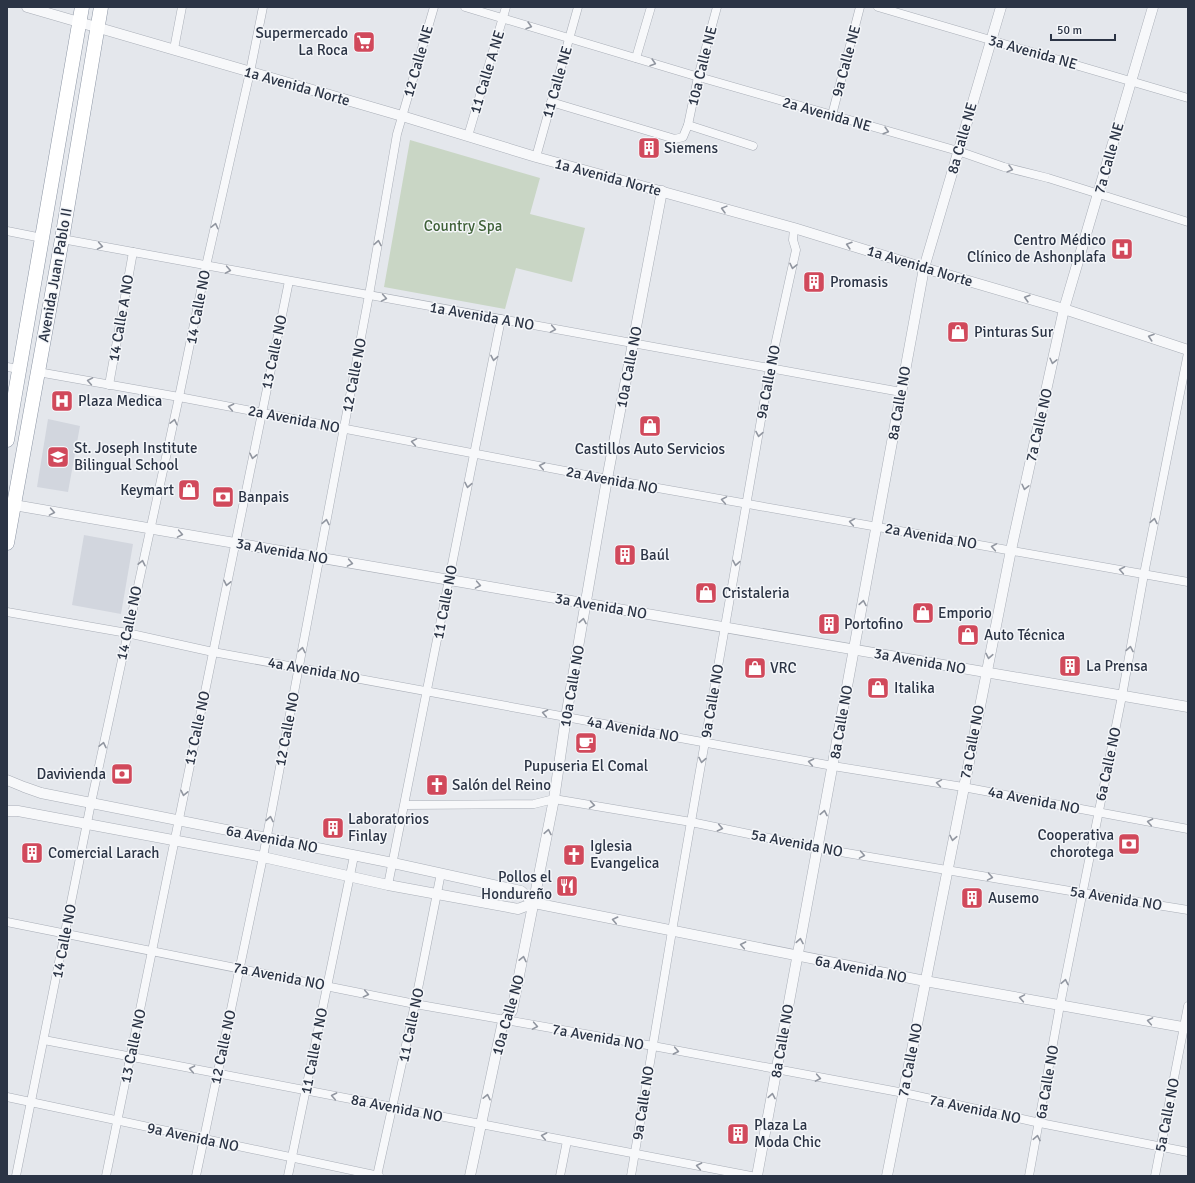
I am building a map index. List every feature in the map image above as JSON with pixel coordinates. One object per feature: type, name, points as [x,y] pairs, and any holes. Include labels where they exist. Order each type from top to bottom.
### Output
[{"type":"highway","name":"Avenida Juan Pablo II","points":[[7,440],[13,368],[42,238],[82,7]]},
{"type":"highway","name":"Avenida Juan Pablo II","points":[[7,543],[9,505],[38,372],[101,7]]},
{"type":"street","name":"1a Avenida Norte","points":[[27,7],[402,116],[536,157],[794,228],[1064,309],[1188,351]]},
{"type":"street","points":[[174,49],[182,7]]},
{"type":"street","name":"14 Calle NO","points":[[16,1176],[32,1102],[87,824],[90,802],[263,7]]},
{"type":"street","name":"12 Calle NE","points":[[402,116],[434,7]]},
{"type":"street","name":"2a Avenida NE","points":[[465,7],[958,151],[1004,167],[1188,222]]},
{"type":"street","name":"11 Calle A NE","points":[[468,136],[506,7]]},
{"type":"street","name":"11 Calle NE","points":[[536,157],[578,7]]},
{"type":"street","points":[[636,58],[651,7]]},
{"type":"street","name":"10a Calle NE","points":[[688,125],[698,76],[717,7]]},
{"type":"street","name":"9a Calle NE","points":[[832,115],[860,7]]},
{"type":"street","name":"3a Avenida NE","points":[[878,7],[1188,98]]},
{"type":"street","name":"8a Calle NE","points":[[924,268],[1000,7]]},
{"type":"street","name":"7a Calle NE","points":[[1064,309],[1154,7]]},
{"type":"street","points":[[551,102],[675,139],[683,137],[688,125],[753,146]]},
{"type":"street","name":"12 Calle NO","points":[[196,1176],[263,857],[369,295],[397,134],[402,116]]},
{"type":"street","name":"10a Calle NO","points":[[470,1176],[503,1021],[512,1011],[534,903],[554,799],[566,717],[607,479],[662,192]]},
{"type":"street","name":"9a Calle NO","points":[[631,1176],[770,368],[796,250],[793,240],[794,228]]},
{"type":"street","points":[[7,231],[42,238]]},
{"type":"street","name":"1a Avenida A NO","points":[[62,239],[901,392]]},
{"type":"street","name":"14 Calle A NO","points":[[109,385],[133,252]]},
{"type":"street","name":"8a Calle NO","points":[[757,1176],[924,268]]},
{"type":"street","name":"13 Calle NO","points":[[106,1176],[116,1121],[131,1057],[289,281]]},
{"type":"street","name":"7a Calle NO","points":[[887,1176],[986,672],[1064,309]]},
{"type":"street","name":"11 Calle NO","points":[[388,885],[501,319]]},
{"type":"street","name":"6a Calle NO","points":[[1029,1176],[1060,1005],[1122,696],[1144,574],[1188,351]]},
{"type":"street","name":"2a Avenida NO","points":[[38,372],[179,397],[607,479],[1188,582]]},
{"type":"street","name":"3a Avenida NO","points":[[9,505],[1188,707]]},
{"type":"street","name":"4a Avenida NO","points":[[7,612],[127,634],[213,652],[566,717],[833,766],[963,787],[1188,829]]},
{"type":"street","name":"6a Avenida NO","points":[[7,780],[41,793],[521,890],[534,903]]},
{"type":"street","name":"5a Avenida NO","points":[[405,805],[534,804],[554,799],[691,822],[818,848],[1188,910]]},
{"type":"street","name":"6a Avenida NO","points":[[7,811],[18,811],[263,857],[388,885],[518,909],[534,903],[672,932],[925,981],[1186,1028]]},
{"type":"street","name":"11 Calle A NO","points":[[288,1176],[354,856]]},
{"type":"street","name":"11 Calle NO","points":[[378,1176],[441,874]]},
{"type":"street","name":"7a Avenida NO","points":[[7,922],[503,1021],[653,1046],[904,1093],[1188,1152]]},
{"type":"street","name":"5a Calle NO","points":[[1155,1176],[1186,1028],[1188,1006]]},
{"type":"street","name":"8a Avenida NO","points":[[44,1040],[751,1176]]},
{"type":"street","name":"9a Avenida NO","points":[[7,1097],[378,1176]]},
{"type":"street","points":[[560,1176],[567,1141]]},
{"type":"shaded area","name":"St. Joseph Institute Bilingual School","points":[[48,419],[80,426],[68,492],[37,487]]},
{"type":"shaded area","points":[[84,535],[133,544],[121,614],[72,605]]},
{"type":"green space","name":"Country Spa","points":[[410,140],[540,178],[530,214],[585,228],[572,282],[516,268],[505,309],[384,287]]},
{"type":"place","name":"Supermercado La Roca","points":[[364,42]]},
{"type":"place","name":"Siemens","points":[[649,148]]},
{"type":"place","name":"Centro Médico Clínico de Ashonplafa","points":[[1122,249]]},
{"type":"place","name":"Promasis","points":[[814,282]]},
{"type":"place","name":"Pinturas Sur","points":[[958,332]]},
{"type":"place","name":"Plaza Medica","points":[[62,401]]},
{"type":"place","name":"Castillos Auto Servicios","points":[[650,426]]},
{"type":"place","name":"St. Joseph Institute Bilingual School","points":[[58,457]]},
{"type":"place","name":"Keymart","points":[[189,490]]},
{"type":"place","name":"Banpais","points":[[223,497]]},
{"type":"place","name":"Baúl","points":[[625,555]]},
{"type":"place","name":"Cristaleria","points":[[706,593]]},
{"type":"place","name":"Emporio","points":[[923,613]]},
{"type":"place","name":"Portofino","points":[[829,624]]},
{"type":"place","name":"Auto Técnica","points":[[968,635]]},
{"type":"place","name":"La Prensa","points":[[1070,666]]},
{"type":"place","name":"VRC","points":[[755,668]]},
{"type":"place","name":"Italika","points":[[878,688]]},
{"type":"place","name":"Pupuseria El Comal","points":[[586,743]]},
{"type":"place","name":"Davivienda","points":[[122,774]]},
{"type":"place","name":"Salón del Reino","points":[[437,785]]},
{"type":"place","name":"Laboratorios Finlay","points":[[333,828]]},
{"type":"place","name":"Cooperativa chorotega","points":[[1129,844]]},
{"type":"place","name":"Comercial Larach","points":[[32,853]]},
{"type":"place","name":"Iglesia Evangelica","points":[[574,855]]},
{"type":"place","name":"Pollos el Hondureño","points":[[567,886]]},
{"type":"place","name":"Ausemo","points":[[972,898]]},
{"type":"place","name":"Plaza La Moda Chic","points":[[738,1134]]}]
